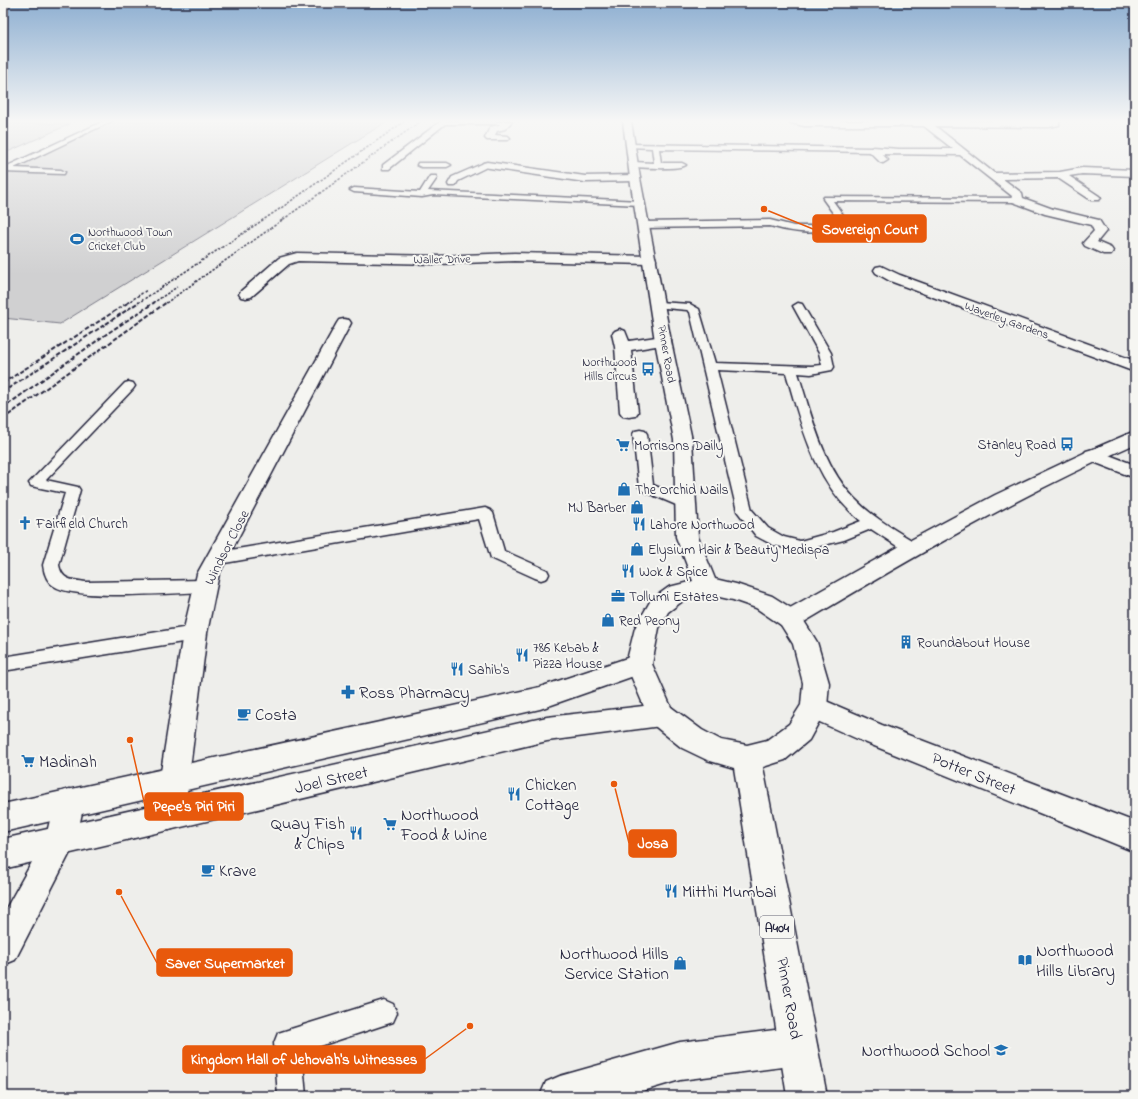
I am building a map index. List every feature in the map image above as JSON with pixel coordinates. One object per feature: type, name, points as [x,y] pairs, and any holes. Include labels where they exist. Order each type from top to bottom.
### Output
[{"type":"street","points":[[534,172],[585,179],[635,178]]},
{"type":"street","name":"Pinner Road","points":[[634,172],[663,340],[683,440],[687,537],[706,586]]},
{"type":"street","points":[[987,172],[1018,195],[1017,200],[1049,212],[1095,223],[1100,231],[1089,243],[1107,251]]},
{"type":"street","points":[[992,176],[1060,175],[1075,172]]},
{"type":"street","points":[[1116,172],[1135,173]]},
{"type":"street","points":[[1060,175],[1095,198]]},
{"type":"street","name":"Waller Drive","points":[[246,294],[284,261],[297,257],[438,260],[514,257],[650,260]]},
{"type":"street","name":"Waverley Gardens","points":[[881,270],[895,278],[1135,367]]},
{"type":"street","name":"Windsor Close","points":[[169,816],[195,633],[208,574],[344,323]]},
{"type":"street","points":[[629,412],[621,341],[663,340]]},
{"type":"street","points":[[790,619],[912,548],[1093,455],[1135,437]]},
{"type":"street","points":[[1093,455],[1135,472]]},
{"type":"street","points":[[706,586],[736,592],[764,602],[790,619],[805,642],[816,683],[814,707],[799,732],[775,751],[747,758],[716,751],[692,739],[661,715],[639,664],[647,628],[659,606],[677,593],[706,586]]},
{"type":"street","points":[[3,818],[540,698],[639,664]]},
{"type":"street","name":"Potter Street","points":[[814,707],[872,733],[1132,839]]},
{"type":"street","name":"Joel Street","points":[[3,854],[547,729],[661,715]]},
{"type":"street","name":"Pinner Road","points":[[747,758],[807,1096]]},
{"type":"street","points":[[3,948],[60,841],[69,803]]},
{"type":"street","points":[[560,1096],[680,1061],[798,1046]]},
{"type":"lane","points":[[452,184],[455,179],[472,172]]},
{"type":"lane","points":[[422,195],[433,178]]},
{"type":"lane","points":[[354,190],[422,195],[433,193],[640,203]]},
{"type":"lane","points":[[852,232],[827,199],[1017,200]]},
{"type":"lane","points":[[643,224],[770,223],[795,229],[818,229]]},
{"type":"lane","points":[[658,306],[690,307],[695,311],[710,366],[745,511],[762,532],[779,541],[800,546],[838,536],[872,523]]},
{"type":"lane","points":[[710,366],[811,370],[828,367],[825,353],[798,306]]},
{"type":"lane","points":[[791,369],[817,451],[840,491],[872,523],[912,548]]},
{"type":"lane","points":[[129,386],[36,482],[72,490],[51,565],[53,575],[60,583],[70,587],[112,588],[205,586]]},
{"type":"lane","points":[[640,434],[646,487],[686,504]]},
{"type":"lane","points":[[218,558],[485,513],[497,554],[541,574]]},
{"type":"lane","points":[[3,664],[195,633]]},
{"type":"lane","points":[[292,1096],[288,1043],[384,1013]]},
{"type":"shaded area","points":[[3,172],[305,172],[60,324],[3,318]]},
{"type":"railway","points":[[138,303],[332,172]]},
{"type":"railway","points":[[166,303],[349,172]]},
{"type":"railway","points":[[153,303],[177,287]]},
{"type":"railway","points":[[127,303],[147,290]]},
{"type":"railway","points":[[3,383],[129,302]]},
{"type":"railway","points":[[3,392],[139,302]]},
{"type":"railway","points":[[3,408],[105,335],[155,302]]},
{"type":"railway","points":[[3,419],[167,302]]},
{"type":"place","name":"Sovereign Court","points":[[764,209]]},
{"type":"place","name":"Northwood Town Cricket Club","points":[[77,239]]},
{"type":"place","name":"Northwood Hills Circus","points":[[648,369]]},
{"type":"place","name":"Stanley Road","points":[[1067,444]]},
{"type":"place","name":"Morrisons Daily","points":[[623,445]]},
{"type":"place","name":"The Orchid Nails","points":[[624,489]]},
{"type":"place","name":"MJ Barber","points":[[637,507]]},
{"type":"place","name":"Fairfield Church","points":[[25,523]]},
{"type":"place","name":"Lahore Northwood","points":[[639,524]]},
{"type":"place","name":"Elysium Hair & Beauty Medispa","points":[[637,549]]},
{"type":"place","name":"Wok & Spice","points":[[628,571]]},
{"type":"place","name":"Tollumi Estates","points":[[618,596]]},
{"type":"place","name":"Red Peony","points":[[608,620]]},
{"type":"place","name":"Roundabout House","points":[[906,642]]},
{"type":"place","name":"786 Kebab & Pizza House","points":[[522,655]]},
{"type":"place","name":"Sahib's","points":[[457,669]]},
{"type":"place","name":"Ross Pharmacy","points":[[348,692]]},
{"type":"place","name":"Costa","points":[[244,714]]},
{"type":"place","name":"Pepe's Piri Piri","points":[[130,740]]},
{"type":"place","name":"Madinah","points":[[28,761]]},
{"type":"place","name":"Josa","points":[[614,784]]},
{"type":"place","name":"Chicken Cottage","points":[[514,794]]},
{"type":"place","name":"Northwood Food & Wine","points":[[390,824]]},
{"type":"place","name":"Quay Fish & Chips","points":[[356,833]]},
{"type":"place","name":"Krave","points":[[208,870]]},
{"type":"place","name":"Mitthi Mumbai","points":[[671,891]]},
{"type":"place","name":"Saver Supermarket","points":[[119,892]]},
{"type":"place","name":"Northwood Hills Library","points":[[1025,960]]},
{"type":"place","name":"Northwood Hills Service Station","points":[[680,963]]},
{"type":"place","name":"Kingdom Hall of Jehovah's Witnesses","points":[[470,1026]]},
{"type":"place","name":"Northwood School","points":[[1001,1050]]}]
